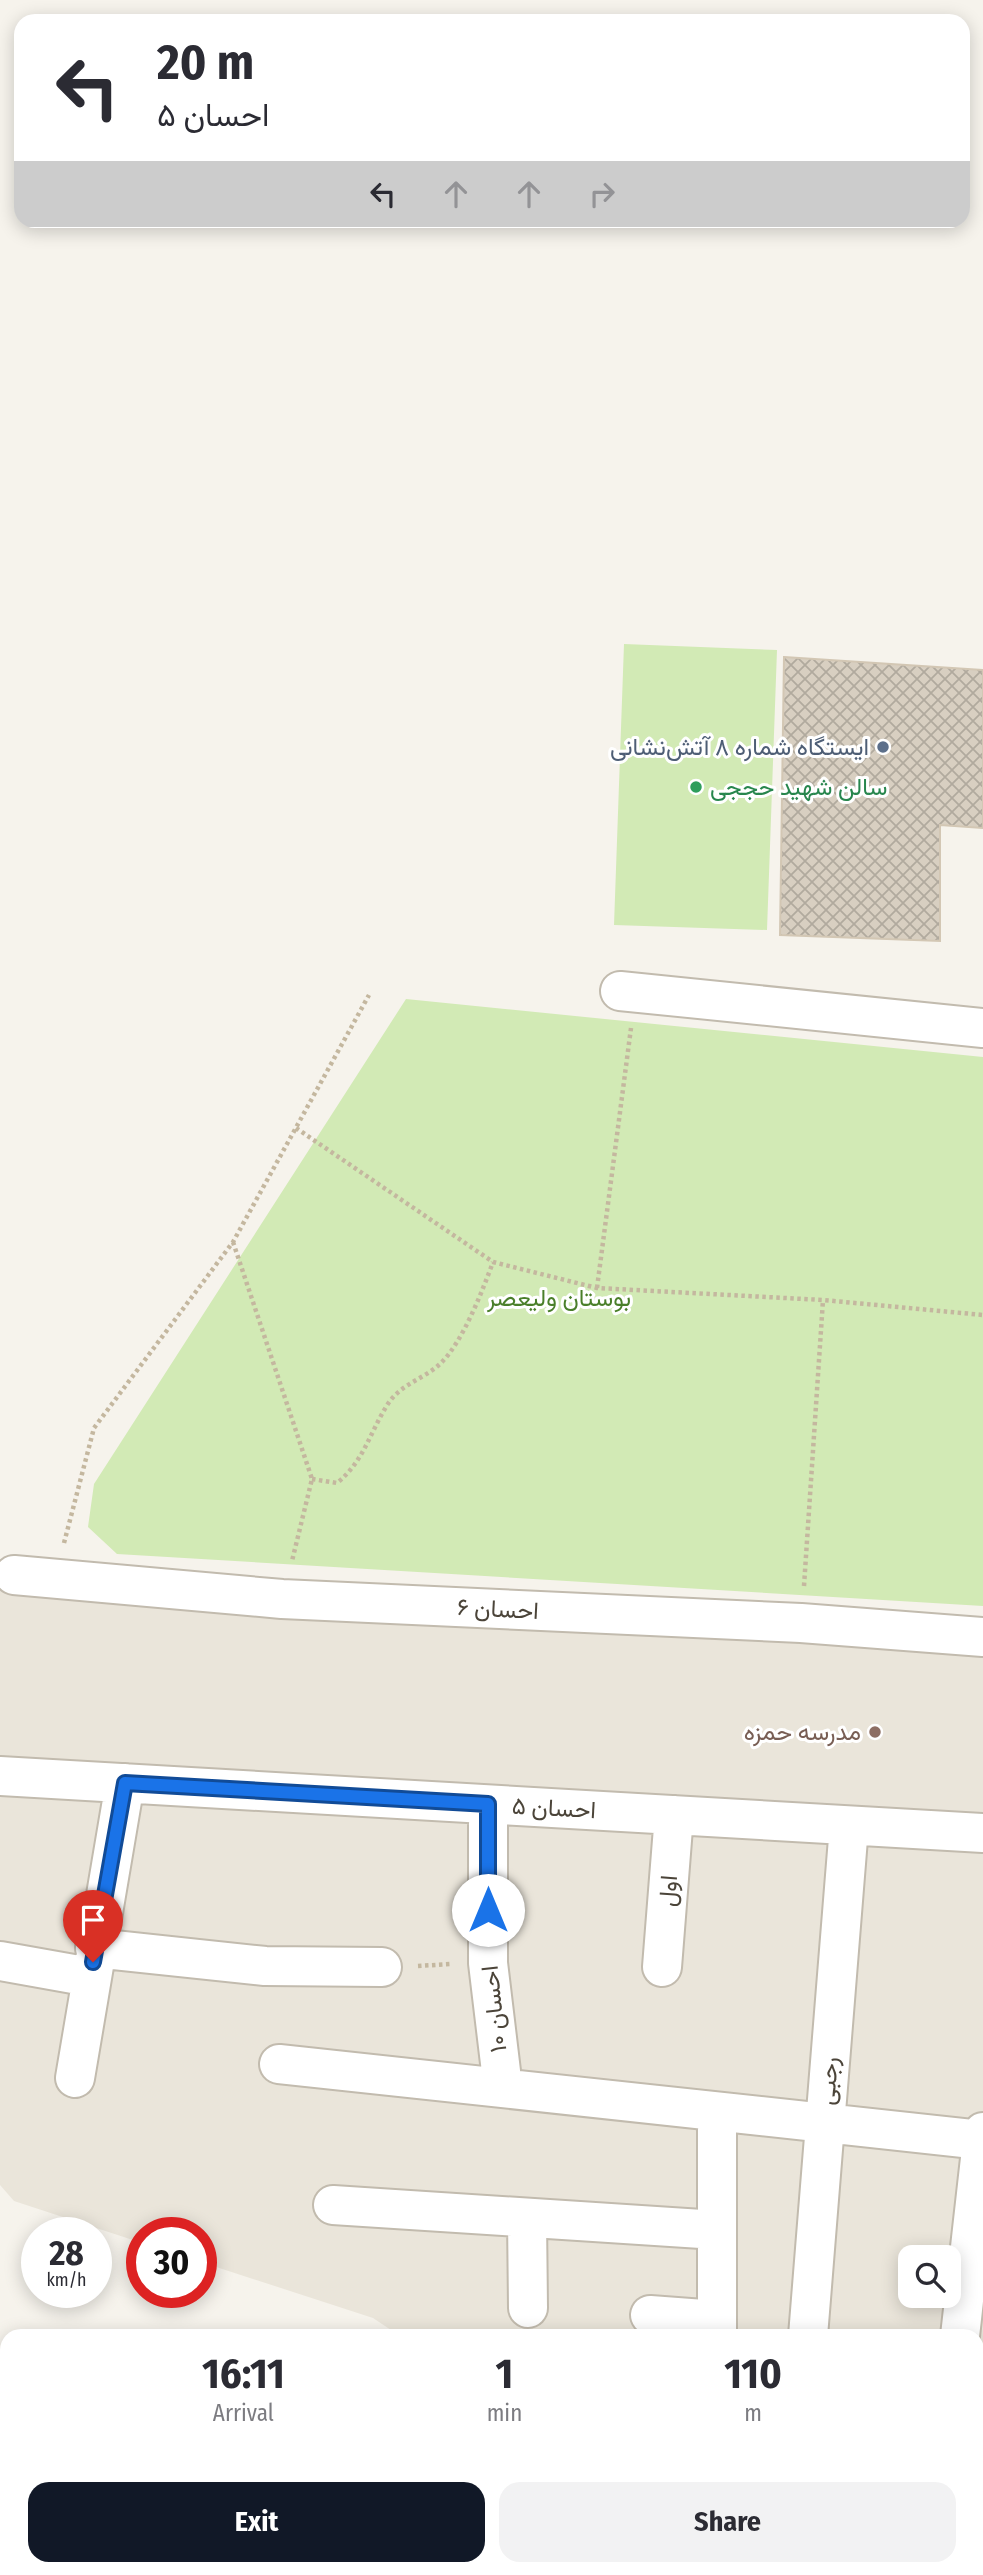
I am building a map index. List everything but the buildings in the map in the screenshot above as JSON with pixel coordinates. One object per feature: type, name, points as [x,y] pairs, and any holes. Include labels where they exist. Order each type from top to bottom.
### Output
[{"type":"street","points":[[628,992],[983,1028]]},
{"type":"street","name":"احسان ۶","points":[[15,1575],[282,1599],[802,1623],[983,1637]]},
{"type":"street","name":"احسان ۵","points":[[0,1776],[983,1833]]},
{"type":"street","points":[[75,2078],[125,1783]]},
{"type":"street","name":"احسان ۱۰","points":[[488,1804],[488,1963],[503,2088]]},
{"type":"street","name":"اول","points":[[662,1967],[674,1815]]},
{"type":"street","name":"رجبی","points":[[809,2329],[849,1826]]},
{"type":"street","points":[[0,1961],[382,1967]]},
{"type":"street","points":[[279,2064],[717,2112],[983,2136],[961,2329]]},
{"type":"street","points":[[650,2315],[717,2328],[717,2112]]},
{"type":"street","points":[[333,2205],[717,2230]]},
{"type":"street","points":[[527,2218],[528,2308]]},
{"type":"path","points":[[597,1288],[628,992]]},
{"type":"path","points":[[55,1578],[94,1427],[233,1242],[369,995]]},
{"type":"path","points":[[296,1128],[493,1262],[597,1288],[823,1300],[983,1315]]},
{"type":"path","points":[[233,1242],[312,1479],[282,1599]]},
{"type":"path","points":[[312,1479],[337,1483],[353,1470],[386,1405],[400,1389],[441,1363],[476,1307],[493,1262]]},
{"type":"path","points":[[802,1623],[823,1300]]},
{"type":"path","points":[[382,1967],[488,1963]]},
{"type":"shaded area","points":[[0,1566],[983,1623],[983,2329],[390,2329],[373,2318],[217,2267],[217,2217],[126,2217],[126,2238],[112,2233],[112,2217],[63,2217],[14,2201],[0,2185]]},
{"type":"green space","name":"سالن شهید حججی","points":[[624,644],[777,650],[767,930],[614,925]]},
{"type":"green space","name":"بوستان ولیعصر","points":[[406,999],[983,1057],[983,1606],[117,1554],[88,1527],[94,1484]]},
{"type":"place","name":"ایستگاه شماره ۸ آتش‌نشانی","points":[[883,747]]},
{"type":"place","name":"سالن شهید حججی","points":[[696,787]]},
{"type":"place","name":"مدرسه حمزه","points":[[875,1732]]},
{"type":"route","points":[[93,1962],[125,1783],[488,1804],[488,1910]]}]
